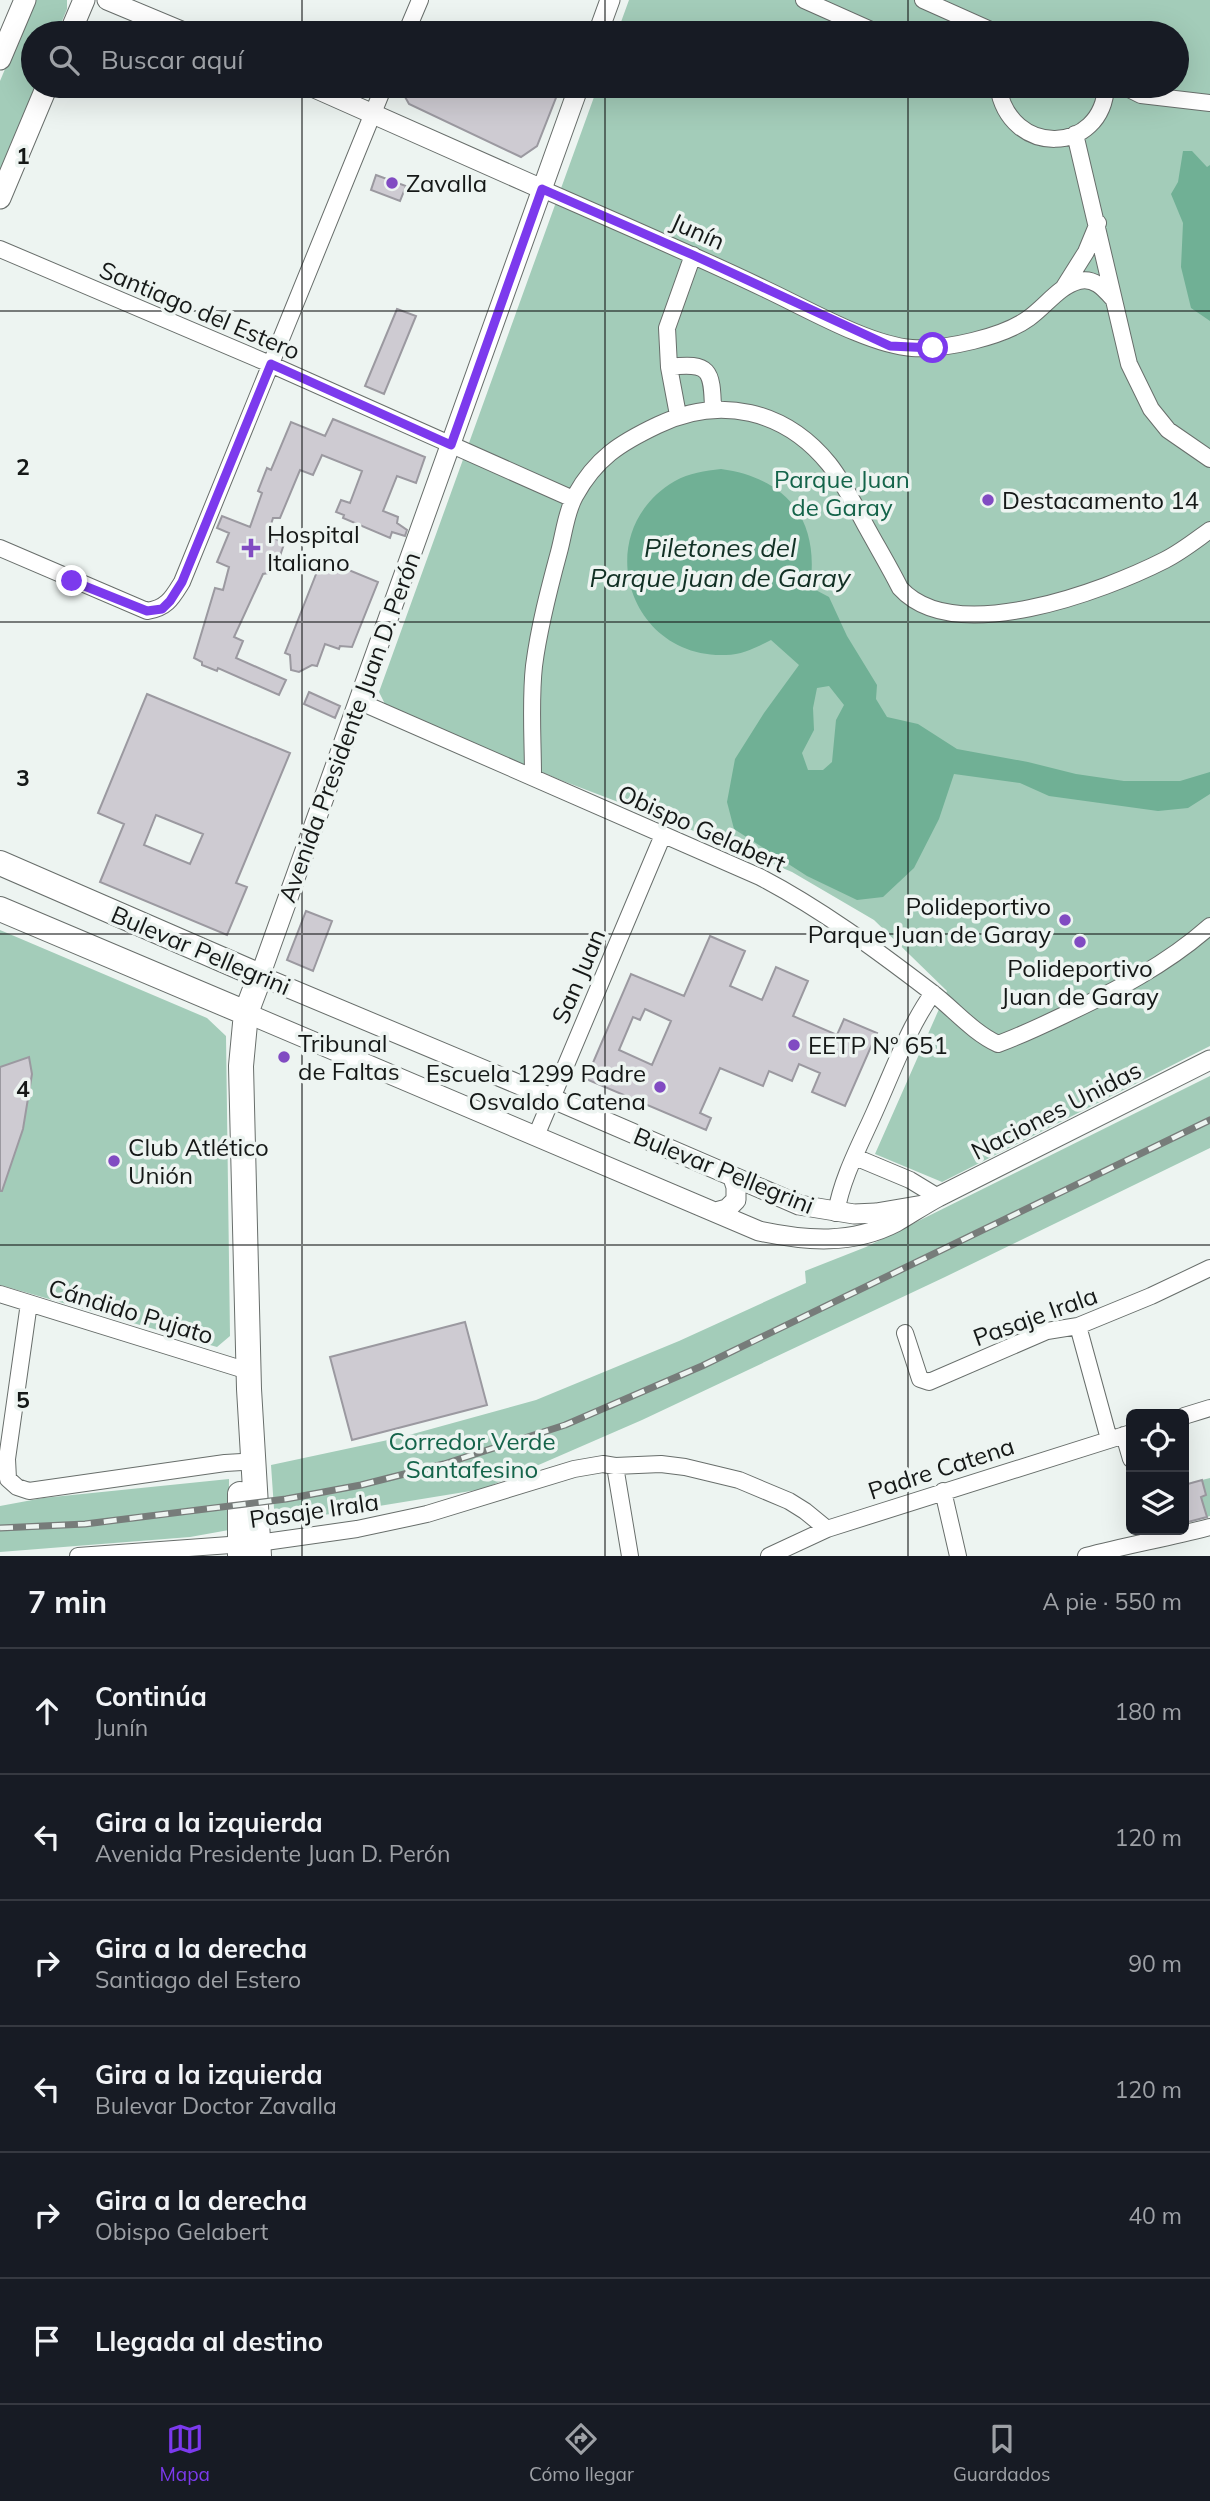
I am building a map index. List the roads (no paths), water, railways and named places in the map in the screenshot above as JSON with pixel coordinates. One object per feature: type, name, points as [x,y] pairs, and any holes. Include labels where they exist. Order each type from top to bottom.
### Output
[{"type":"main road","points":[[0,59],[25,0]]},
{"type":"main road","points":[[75,21],[84,0]]},
{"type":"main road","points":[[0,198],[42,98]]},
{"type":"main road","name":"Bulevar Pellegrini","points":[[0,863],[260,976]]},
{"type":"main road","name":"Bulevar Pellegrini","points":[[0,909],[246,1013]]},
{"type":"main road","name":"Avenida Presidente Juan D. Perón","points":[[249,1549],[242,1066],[246,1013],[260,976]]},
{"type":"main road","name":"Avenida Presidente Juan D. Perón","points":[[248,1380],[242,1462],[249,1549]]},
{"type":"street","points":[[107,0],[157,21]]},
{"type":"street","points":[[411,21],[420,0]]},
{"type":"street","points":[[602,21],[610,0]]},
{"type":"street","points":[[804,0],[851,21]]},
{"type":"street","points":[[923,0],[970,21]]},
{"type":"street","name":"Junín","points":[[338,98],[693,255],[890,346],[933,348],[1014,329],[1049,303],[1064,287],[1086,252],[1097,223]]},
{"type":"street","points":[[0,548],[147,611],[162,609],[170,601],[182,582],[379,98]]},
{"type":"street","name":"Avenida Presidente Juan D. Perón","points":[[260,976],[575,98]]},
{"type":"street","points":[[1000,98],[1007,114],[1017,126],[1045,139],[1061,139],[1088,126],[1100,109],[1103,98]]},
{"type":"street","points":[[1100,109],[1129,98]]},
{"type":"street","points":[[1168,98],[1210,103]]},
{"type":"street","points":[[1075,134],[1129,364],[1151,409],[1168,430],[1209,458]]},
{"type":"street","name":"Santiago del Estero","points":[[0,249],[271,364],[573,499]]},
{"type":"street","points":[[678,415],[667,342],[670,317],[693,255]]},
{"type":"street","points":[[1064,287],[1082,280],[1091,281],[1102,286],[1114,300]]},
{"type":"street","points":[[669,367],[692,364],[710,374],[713,384],[713,409]]},
{"type":"street","points":[[533,777],[534,668],[545,606],[573,499],[591,469],[608,453],[627,440],[678,415],[713,409],[746,411],[778,423],[807,442],[843,484],[900,588],[923,607],[941,612],[1000,613],[1056,602],[1096,589],[1166,559],[1210,530]]},
{"type":"street","name":"Obispo Gelabert","points":[[358,701],[760,877],[806,901],[933,993],[977,1031],[998,1044],[1100,998],[1146,973],[1192,942],[1210,926]]},
{"type":"street","name":"San Juan","points":[[536,1136],[663,835]]},
{"type":"street","name":"Bulevar Pellegrini","points":[[260,976],[799,1205],[836,1213],[876,1213],[931,1201]]},
{"type":"street","points":[[836,1213],[838,1199],[855,1157],[918,1014],[933,993]]},
{"type":"street","name":"Bulevar Pellegrini","points":[[246,1013],[759,1231],[797,1239],[834,1240],[894,1223],[931,1201]]},
{"type":"street","name":"Naciones Unidas","points":[[931,1201],[1210,1060]]},
{"type":"street","points":[[855,1157],[911,1180],[931,1201]]},
{"type":"street","points":[[716,1212],[727,1209],[736,1200],[737,1187],[733,1178]]},
{"type":"street","name":"Pasaje Irala","points":[[905,1333],[920,1378],[929,1382],[1047,1331],[1078,1326],[1210,1268]]},
{"type":"street","name":"Cándido Pujato","points":[[0,1294],[248,1380]]},
{"type":"street","points":[[29,1303],[7,1459],[8,1479],[17,1487],[29,1491],[242,1462]]},
{"type":"street","points":[[1078,1326],[1121,1436]]},
{"type":"street","points":[[1189,1414],[1210,1408]]},
{"type":"street","name":"Padre Catena","points":[[769,1556],[827,1530],[1121,1436]]},
{"type":"street","name":"Pasaje Irala","points":[[78,1556],[249,1549],[427,1514],[591,1465],[661,1464],[739,1480],[789,1501],[827,1530]]},
{"type":"street","points":[[615,1466],[630,1556]]},
{"type":"street","points":[[943,1491],[958,1556]]},
{"type":"street","points":[[1189,1530],[1210,1527]]},
{"type":"street","points":[[1086,1556],[1152,1535]]},
{"type":"street","points":[[1155,1535],[1162,1556]]},
{"type":"water","points":[[1183,151],[1192,151],[1207,167],[1210,165],[1210,321],[1191,308],[1181,267],[1183,223],[1171,194],[1178,182]]},
{"type":"water","name":"Piletones del Parque juan de Garay","points":[[721,469],[765,482],[781,493],[794,507],[804,523],[810,542],[810,587],[829,597],[847,636],[877,685],[876,699],[887,717],[918,724],[957,749],[1076,774],[1124,781],[1180,781],[1210,772],[1210,794],[1188,808],[1158,811],[1049,796],[1020,783],[954,774],[939,819],[914,868],[883,897],[857,900],[807,876],[734,829],[727,802],[735,759],[799,665],[771,640],[744,652],[726,655],[692,651],[664,637],[644,615],[631,588],[627,559],[633,530],[648,503],[680,478]],"holes":[[[829,686],[844,705],[836,720],[832,762],[823,770],[808,770],[802,753],[814,730],[813,708],[817,688]]]},
{"type":"railway","points":[[0,1528],[85,1524],[286,1499],[361,1485],[444,1464],[565,1425],[702,1366],[1210,1120]]},
{"type":"place","name":"Zavalla","points":[[392,183]]},
{"type":"place","name":"Destacamento 14","points":[[988,500]]},
{"type":"place","name":"Hospital Italiano","points":[[251,548]]},
{"type":"place","name":"Polideportivo Parque Juan de Garay","points":[[1065,920]]},
{"type":"place","name":"Polideportivo Juan de Garay","points":[[1080,942]]},
{"type":"place","name":"EETP Nº 651","points":[[794,1045]]},
{"type":"place","name":"Tribunal de Faltas","points":[[284,1057]]},
{"type":"place","name":"Escuela 1299 Padre Osvaldo Catena","points":[[660,1087]]},
{"type":"place","name":"Club Atlético Unión","points":[[114,1161]]},
{"type":"park label","name":"Parque Juan de Garay","points":[[842,493]]},
{"type":"park label","name":"Corredor Verde Santafesino","points":[[472,1455]]}]
